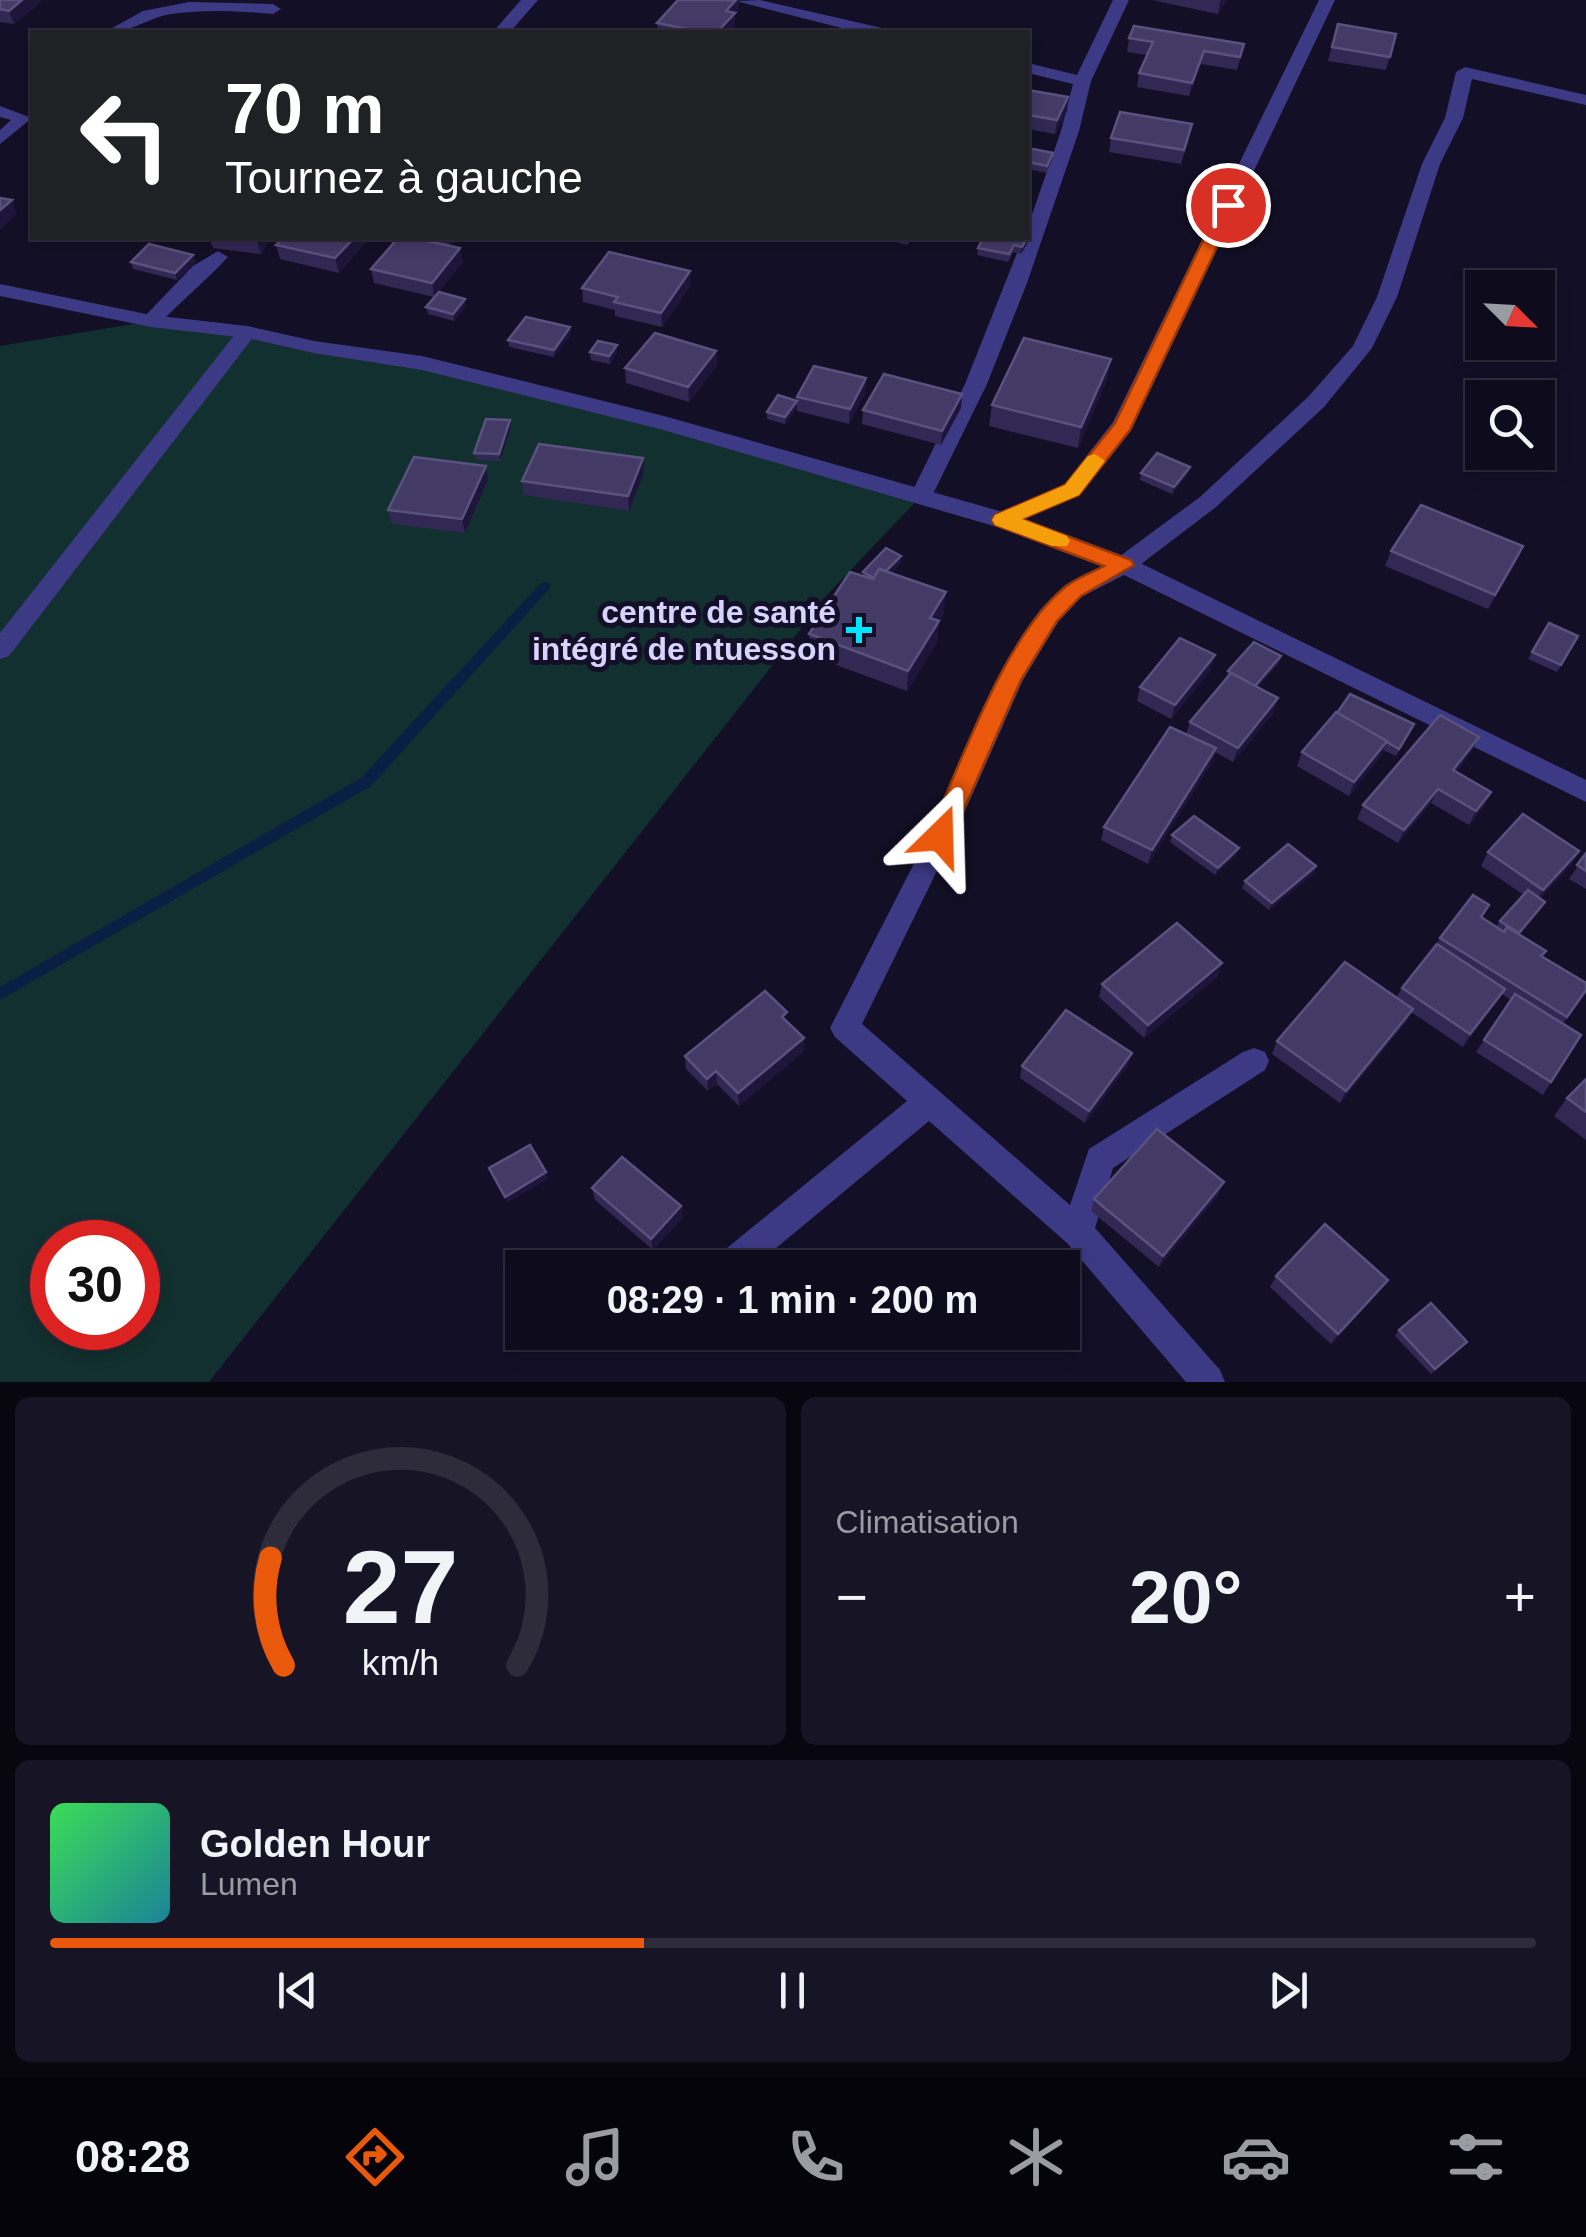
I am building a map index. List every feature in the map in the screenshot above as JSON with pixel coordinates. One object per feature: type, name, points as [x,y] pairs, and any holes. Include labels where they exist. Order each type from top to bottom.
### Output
[{"type":"street","points":[[503,30],[530,0]]},
{"type":"street","points":[[920,496],[976,384],[1018,283],[1070,131],[1082,81],[1121,0]]},
{"type":"street","points":[[1002,520],[1072,490],[1123,425],[1328,0]]},
{"type":"street","points":[[744,1],[867,30]]},
{"type":"street","points":[[115,30],[127,19],[170,2],[273,9]]},
{"type":"street","points":[[1030,68],[1082,81]]},
{"type":"street","points":[[1208,1382],[1078,1232],[845,1028],[940,836],[1011,678],[1049,616],[1073,591],[1124,565],[1260,456],[1316,402],[1362,348],[1387,297],[1431,164],[1454,118],[1465,72],[1586,100]]},
{"type":"street","points":[[0,110],[28,114]]},
{"type":"street","points":[[0,139],[28,114]]},
{"type":"street","points":[[152,321],[218,256]]},
{"type":"street","points":[[0,290],[152,321],[248,332],[422,363],[664,423],[1002,520],[1124,565],[1586,792]]},
{"type":"street","points":[[0,650],[248,332]]},
{"type":"street","points":[[1078,1232],[1100,1159],[1254,1061]]},
{"type":"street","points":[[749,1250],[930,1100]]},
{"type":"green space","points":[[151,321],[422,363],[921,496],[830,592],[209,1382],[0,1382],[0,346]]},
{"type":"building","points":[[0,0],[22,0],[9,11],[0,9]]},
{"type":"building","points":[[678,0],[736,0],[726,11],[735,13],[719,30],[692,30],[657,23]]},
{"type":"building","points":[[1338,24],[1396,34],[1390,57],[1332,47]]},
{"type":"building","points":[[1134,26],[1244,44],[1240,57],[1204,51],[1192,83],[1139,73],[1153,42],[1129,38]]},
{"type":"building","points":[[1030,90],[1068,97],[1057,120],[1030,115]]},
{"type":"building","points":[[1120,112],[1192,124],[1184,150],[1111,138]]},
{"type":"building","points":[[1030,148],[1053,153],[1047,166],[1030,162]]},
{"type":"building","points":[[0,198],[12,200],[0,210]]},
{"type":"building","points":[[281,240],[352,240],[335,258],[276,245]]},
{"type":"building","points":[[396,240],[422,240],[460,248],[432,283],[371,269]]},
{"type":"building","points":[[982,240],[1026,240],[1022,247],[1014,245],[1009,254],[978,248]]},
{"type":"building","points":[[149,244],[193,255],[175,273],[131,262]]},
{"type":"building","points":[[609,252],[690,271],[661,313],[614,302],[618,297],[582,288]]},
{"type":"building","points":[[439,292],[465,299],[453,314],[426,307]]},
{"type":"building","points":[[526,317],[570,327],[554,350],[508,340]]},
{"type":"building","points":[[655,333],[716,351],[688,387],[625,368]]},
{"type":"building","points":[[1024,338],[1111,359],[1081,427],[992,405]]},
{"type":"building","points":[[598,341],[617,345],[609,356],[590,352]]},
{"type":"building","points":[[814,366],[866,378],[850,409],[797,397]]},
{"type":"building","points":[[884,374],[962,394],[942,431],[863,410]]},
{"type":"building","points":[[778,395],[797,401],[785,417],[767,412]]},
{"type":"building","points":[[486,419],[510,420],[499,454],[474,453]]},
{"type":"building","points":[[539,444],[643,458],[628,496],[522,481]]},
{"type":"building","points":[[1157,453],[1190,467],[1174,487],[1141,473]]},
{"type":"building","points":[[414,457],[486,466],[462,519],[388,510]]},
{"type":"building","points":[[1421,505],[1523,546],[1495,595],[1391,551]]},
{"type":"building","points":[[886,548],[901,556],[886,571],[879,569],[874,578],[863,572]]},
{"type":"building","points":[[879,569],[946,592],[930,618],[939,621],[908,671],[809,634],[850,572],[873,579]]},
{"type":"building","points":[[1549,623],[1578,636],[1561,665],[1532,652]]},
{"type":"building","points":[[1180,638],[1215,655],[1175,705],[1140,687]]},
{"type":"building","points":[[1254,642],[1281,656],[1255,686],[1228,671]]},
{"type":"building","points":[[1231,673],[1278,698],[1238,748],[1190,722]]},
{"type":"building","points":[[1350,694],[1414,724],[1399,749],[1337,713]]},
{"type":"building","points":[[1336,712],[1387,741],[1354,782],[1302,752]]},
{"type":"building","points":[[1440,715],[1479,737],[1453,770],[1491,792],[1476,811],[1438,789],[1404,830],[1363,805]]},
{"type":"building","points":[[1170,727],[1216,748],[1152,850],[1104,827]]},
{"type":"building","points":[[1523,814],[1579,851],[1543,890],[1488,852]]},
{"type":"building","points":[[1194,816],[1239,848],[1218,868],[1172,835]]},
{"type":"building","points":[[1288,844],[1316,866],[1272,903],[1245,881]]},
{"type":"building","points":[[1586,853],[1586,871],[1577,865]]},
{"type":"building","points":[[1528,890],[1545,902],[1519,933],[1500,921]]},
{"type":"building","points":[[1473,895],[1489,905],[1481,917],[1504,932],[1507,927],[1546,951],[1541,956],[1586,983],[1586,990],[1567,1017],[1440,938]]},
{"type":"building","points":[[1177,923],[1222,963],[1148,1025],[1102,984]]},
{"type":"building","points":[[1437,944],[1505,989],[1470,1034],[1402,988]]},
{"type":"building","points":[[1345,962],[1413,1009],[1346,1091],[1277,1041]]},
{"type":"building","points":[[765,991],[787,1012],[782,1017],[804,1038],[738,1093],[716,1071],[707,1079],[685,1056]]},
{"type":"building","points":[[1515,994],[1581,1035],[1551,1082],[1484,1040]]},
{"type":"building","points":[[1066,1010],[1132,1053],[1089,1111],[1022,1066]]},
{"type":"building","points":[[1586,1079],[1586,1112],[1567,1098]]},
{"type":"building","points":[[1157,1129],[1224,1182],[1163,1256],[1094,1199]]},
{"type":"building","points":[[530,1145],[546,1172],[505,1197],[489,1168]]},
{"type":"building","points":[[622,1157],[681,1206],[651,1239],[592,1188]]},
{"type":"building","points":[[1325,1224],[1388,1280],[1338,1334],[1276,1276]]},
{"type":"building","points":[[1431,1303],[1467,1342],[1435,1369],[1399,1330]]},
{"type":"waterway","points":[[0,994],[366,782],[545,586]]},
{"type":"slow traffic","points":[[1060,541],[1002,520],[1072,490],[1095,461]]},
{"type":"place","name":"centre de santé intégré de ntuesson","points":[[859,630]]},
{"type":"route","points":[[940,836],[1011,678],[1049,616],[1073,591],[1124,565],[1002,520],[1072,490],[1123,425],[1228,205]]}]
